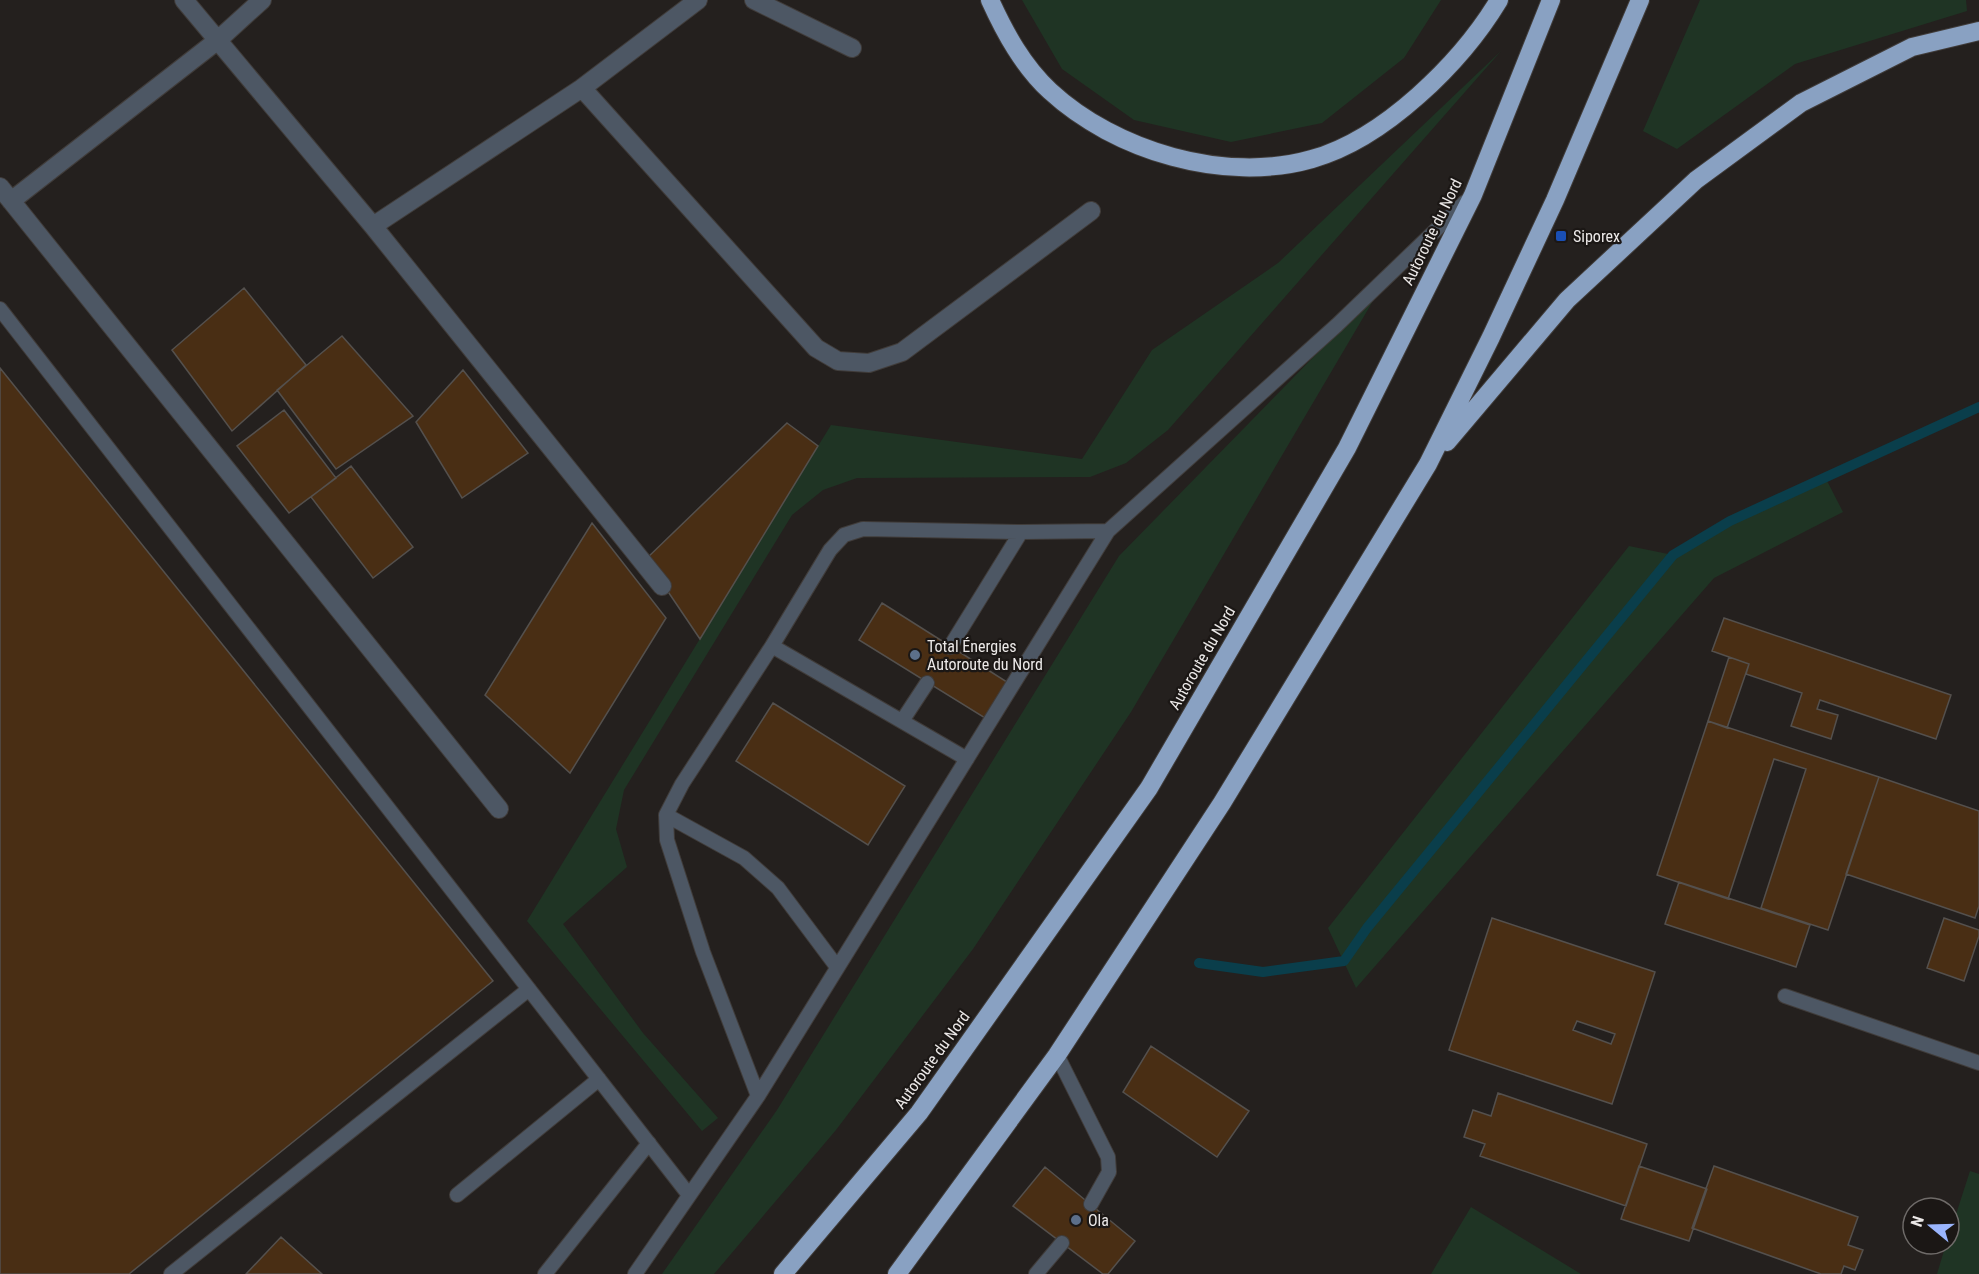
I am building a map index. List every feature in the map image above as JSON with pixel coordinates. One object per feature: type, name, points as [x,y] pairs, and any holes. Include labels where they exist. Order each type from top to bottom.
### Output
[{"type":"highway","points":[[990,0],[1005,32],[1026,63],[1050,90],[1099,127],[1127,142],[1167,156],[1221,165],[1265,167],[1312,159],[1360,139],[1412,102],[1455,58],[1499,0]]},
{"type":"highway","name":"Autoroute du Nord","points":[[783,1274],[919,1113],[1149,788],[1347,448],[1473,195],[1551,0]]},
{"type":"highway","points":[[897,1274],[1057,1055],[1222,803],[1428,464],[1555,200],[1640,0]]},
{"type":"highway","points":[[1428,464],[1567,300],[1617,251],[1696,180],[1801,103],[1912,47],[1979,31]]},
{"type":"street","points":[[184,0],[374,226],[662,586]]},
{"type":"street","points":[[261,0],[218,40],[6,194],[499,809]]},
{"type":"street","points":[[374,226],[582,88],[698,0]]},
{"type":"street","points":[[754,0],[852,48]]},
{"type":"street","points":[[582,88],[816,348],[838,361],[869,363],[902,352],[1091,211]]},
{"type":"lane","points":[[635,1274],[758,1096],[1108,531],[1337,325],[1473,195]]},
{"type":"lane","points":[[0,309],[689,1195]]},
{"type":"lane","points":[[758,1096],[703,952],[667,840],[666,814],[682,784],[772,646],[830,550],[844,535],[863,529],[1108,531]]},
{"type":"lane","points":[[950,647],[1021,532]]},
{"type":"lane","points":[[772,646],[967,759]]},
{"type":"lane","points":[[902,721],[927,683]]},
{"type":"lane","points":[[666,814],[744,858],[778,888],[837,968]]},
{"type":"lane","points":[[171,1274],[529,989]]},
{"type":"lane","points":[[1785,996],[1979,1063]]},
{"type":"lane","points":[[1057,1055],[1108,1156],[1109,1172],[1091,1204]]},
{"type":"lane","points":[[457,1195],[599,1079]]},
{"type":"lane","points":[[545,1274],[649,1143]]},
{"type":"lane","points":[[1036,1274],[1062,1243]]},
{"type":"green space","points":[[1022,0],[1441,0],[1404,58],[1322,123],[1231,142],[1134,120],[1062,69]]},
{"type":"green space","points":[[1700,0],[1966,0],[1967,11],[1795,64],[1677,149],[1643,131]]},
{"type":"green space","points":[[1501,51],[1168,430],[1126,463],[1090,477],[857,478],[823,490],[792,515],[624,790],[616,829],[627,867],[563,924],[643,1033],[718,1118],[702,1131],[527,921],[831,425],[1082,459],[1152,350],[1278,263]]},
{"type":"green space","points":[[1380,289],[1131,712],[973,949],[836,1130],[714,1274],[662,1274],[777,1110],[1119,556]]},
{"type":"green space","points":[[1825,477],[1843,512],[1714,578],[1356,988],[1328,928],[1629,546],[1673,555],[1761,507]]},
{"type":"green space","points":[[1970,1171],[1979,1174],[1979,1274],[1937,1274],[1942,1256],[1961,1256],[1961,1199]]},
{"type":"green space","points":[[1471,1207],[1581,1274],[1431,1274]]},
{"type":"building","points":[[244,288],[306,365],[232,431],[172,350]]},
{"type":"building","points":[[342,336],[413,416],[336,469],[277,390]]},
{"type":"building","points":[[0,368],[493,981],[129,1274],[0,1274]]},
{"type":"building","points":[[463,370],[528,453],[462,498],[416,422]]},
{"type":"building","points":[[284,410],[336,478],[289,513],[237,446]]},
{"type":"building","points":[[787,423],[818,446],[700,639],[646,559]]},
{"type":"building","points":[[351,466],[413,547],[373,578],[311,497]]},
{"type":"building","points":[[592,523],[666,618],[570,773],[485,695]]},
{"type":"building","points":[[882,603],[1007,682],[985,718],[859,640]]},
{"type":"building","points":[[1724,618],[1951,695],[1936,739],[1820,700],[1817,709],[1838,715],[1831,739],[1791,726],[1802,693],[1746,674],[1749,664],[1712,651]]},
{"type":"building","points":[[1729,657],[1749,664],[1727,728],[1708,721]]},
{"type":"building","points":[[773,703],[905,786],[868,845],[736,761]]},
{"type":"building","points":[[1708,721],[1879,777],[1828,930],[1761,908],[1806,769],[1774,759],[1728,899],[1657,875]]},
{"type":"building","points":[[1879,777],[1979,811],[1979,906],[1975,918],[1846,874]]},
{"type":"building","points":[[1679,882],[1810,925],[1796,967],[1665,924]]},
{"type":"building","points":[[1492,918],[1655,972],[1612,1104],[1449,1050]],"holes":[[[1577,1021],[1615,1034],[1611,1044],[1573,1030]]]},
{"type":"building","points":[[1944,918],[1979,930],[1964,981],[1927,968]]},
{"type":"building","points":[[1151,1046],[1249,1111],[1217,1157],[1123,1092]]},
{"type":"building","points":[[1498,1093],[1647,1144],[1626,1206],[1480,1156],[1485,1144],[1464,1137],[1473,1110],[1491,1116]]},
{"type":"building","points":[[1639,1166],[1707,1189],[1689,1241],[1621,1219]]},
{"type":"building","points":[[1714,1166],[1858,1217],[1848,1245],[1863,1250],[1855,1270],[1844,1266],[1841,1274],[1821,1274],[1692,1228]]},
{"type":"building","points":[[1045,1167],[1135,1241],[1108,1274],[1103,1274],[1013,1206]]},
{"type":"building","points":[[281,1237],[322,1274],[246,1274]]},
{"type":"waterway","points":[[1199,963],[1263,972],[1344,961],[1367,928],[1673,555],[1730,521],[1979,407]]},
{"type":"place","name":"Siporex","points":[[1561,236]]},
{"type":"place","name":"Total Énergies Autoroute du Nord","points":[[915,655]]},
{"type":"place","name":"Ola","points":[[1076,1220]]}]
